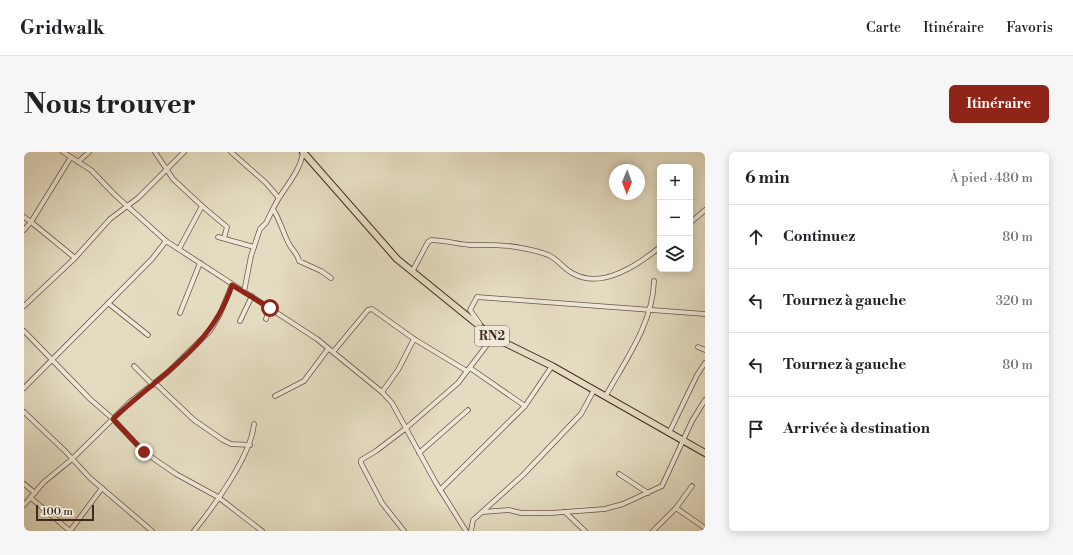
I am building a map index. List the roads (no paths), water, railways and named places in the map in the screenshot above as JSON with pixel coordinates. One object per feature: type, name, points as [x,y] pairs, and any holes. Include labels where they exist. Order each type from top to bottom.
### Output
[{"type":"highway","name":"RN2","points":[[303,152],[377,238],[412,272],[493,337],[552,366],[705,453]]},
{"type":"street","points":[[63,152],[91,170],[115,195],[166,241],[317,339],[382,392],[392,404],[440,490],[466,531]]},
{"type":"street","points":[[78,162],[90,152]]},
{"type":"street","points":[[155,152],[173,179],[227,227],[224,238]]},
{"type":"street","points":[[24,306],[75,258],[110,219],[149,188],[165,169],[184,152]]},
{"type":"street","points":[[231,152],[266,183],[278,197]]},
{"type":"street","points":[[244,292],[254,247],[260,228],[266,223],[278,197],[299,167],[303,152]]},
{"type":"street","points":[[24,230],[31,222],[71,157]]},
{"type":"street","points":[[179,249],[202,206]]},
{"type":"street","points":[[273,209],[280,220],[289,244],[299,261],[322,271],[332,278]]},
{"type":"street","points":[[693,220],[705,210]]},
{"type":"street","points":[[24,217],[75,258]]},
{"type":"street","points":[[218,236],[254,247]]},
{"type":"street","points":[[412,272],[428,242],[431,240],[469,245],[503,245],[521,248],[551,256],[574,274],[591,278],[606,277],[624,271],[641,262],[657,249]]},
{"type":"street","points":[[24,388],[152,259],[166,241]]},
{"type":"street","points":[[180,313],[200,263]]},
{"type":"street","points":[[605,397],[651,310],[654,281]]},
{"type":"street","points":[[24,505],[44,482],[72,459],[113,419],[175,366],[210,331],[220,314],[232,285]]},
{"type":"street","points":[[240,321],[252,296]]},
{"type":"street","points":[[481,326],[470,310],[478,297],[534,303],[705,314]]},
{"type":"street","points":[[108,302],[148,335]]},
{"type":"street","points":[[266,319],[270,308]]},
{"type":"street","points":[[333,352],[370,309],[372,309],[414,339],[469,369],[525,406]]},
{"type":"street","points":[[24,331],[90,399],[113,419],[144,452],[176,474],[218,497],[262,531]]},
{"type":"street","points":[[404,531],[382,503],[361,463],[362,458],[376,451],[458,383],[493,337]]},
{"type":"street","points":[[382,392],[398,370],[414,339]]},
{"type":"street","points":[[698,347],[705,350]]},
{"type":"street","points":[[275,396],[304,381],[328,349]]},
{"type":"street","points":[[669,433],[705,363]]},
{"type":"street","points":[[134,366],[194,420],[223,440],[231,444],[250,445]]},
{"type":"street","points":[[440,490],[525,406],[552,366]]},
{"type":"street","points":[[471,531],[473,520],[523,475],[581,414],[594,390]]},
{"type":"street","points":[[482,512],[509,510],[521,513],[565,512],[605,509],[648,493],[662,486],[692,421],[705,400]]},
{"type":"street","points":[[419,453],[468,410]]},
{"type":"street","points":[[24,412],[102,488],[152,531]]},
{"type":"street","points":[[194,531],[218,497],[250,445],[254,424]]},
{"type":"street","points":[[620,474],[648,493]]},
{"type":"street","points":[[24,484],[35,493]]},
{"type":"street","points":[[653,531],[676,508],[692,486]]},
{"type":"street","points":[[31,498],[70,531],[102,488]]},
{"type":"street","points":[[676,508],[704,529]]},
{"type":"street","points":[[565,512],[586,531]]}]
